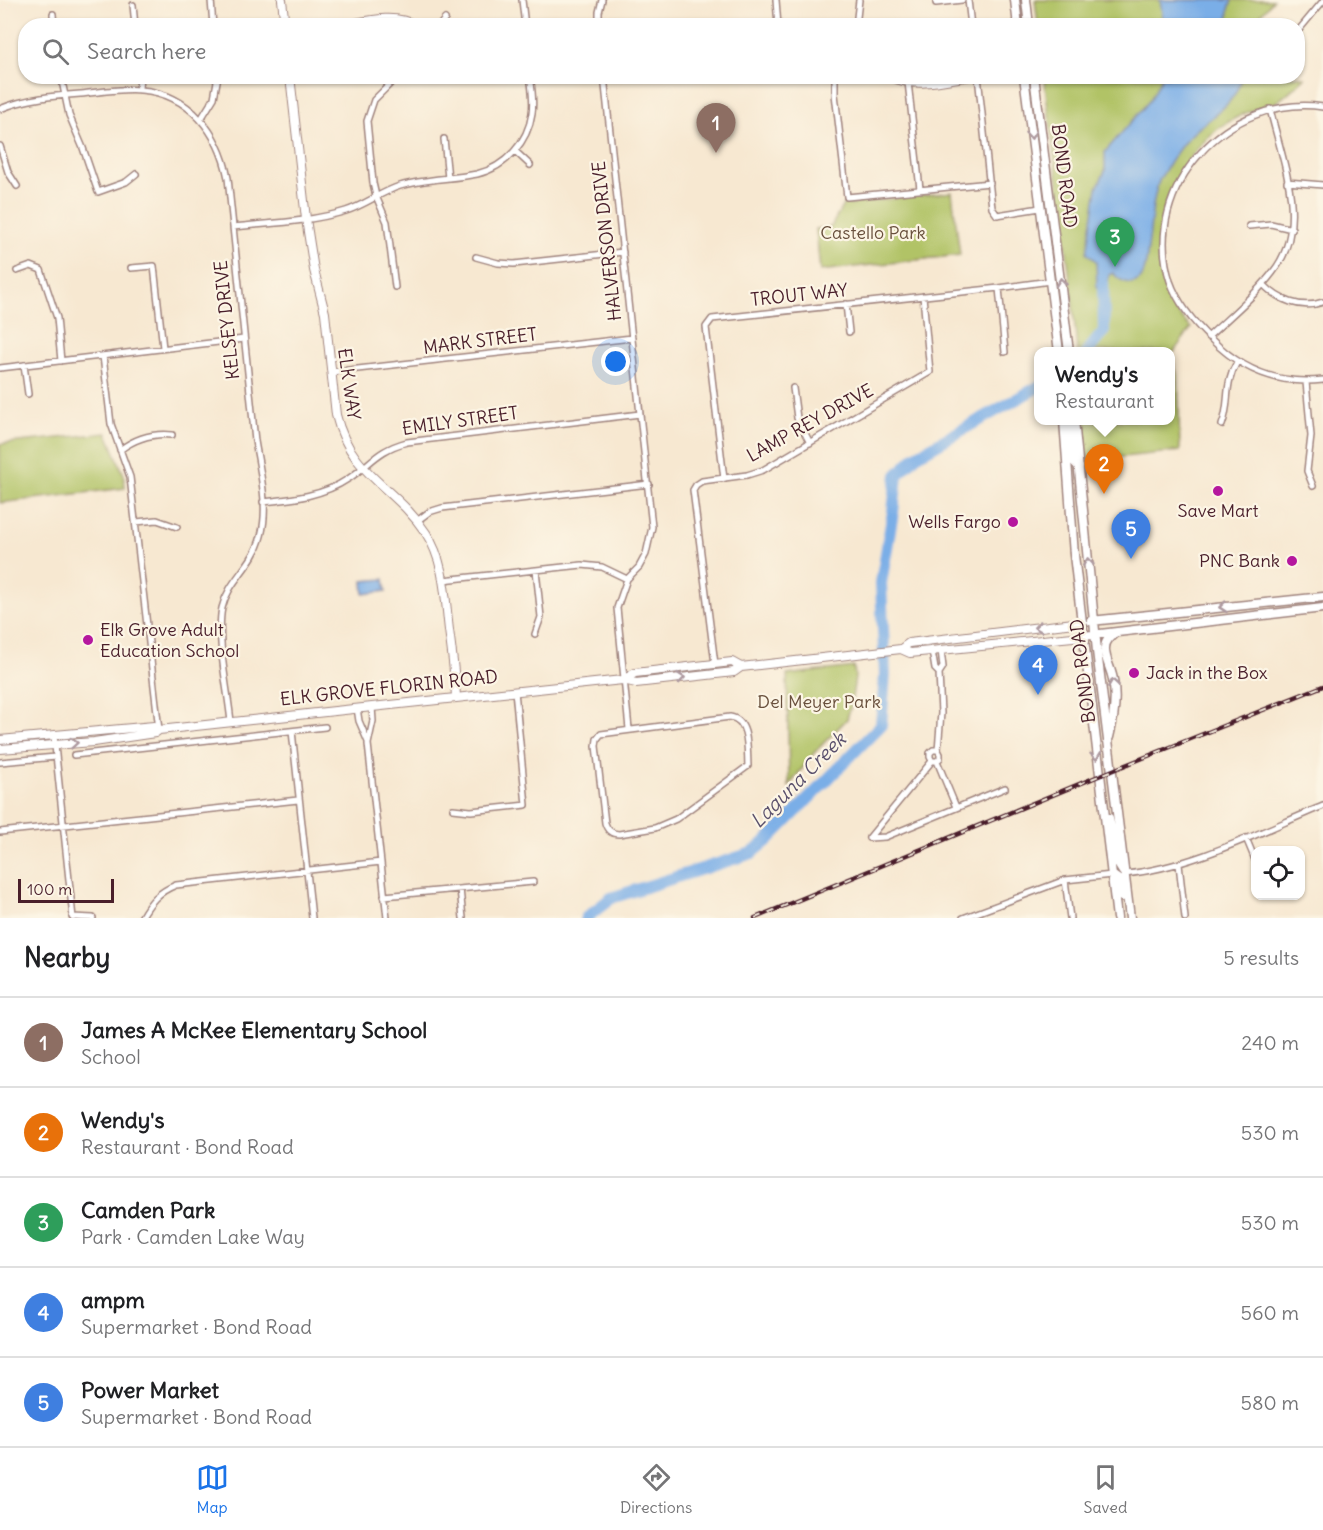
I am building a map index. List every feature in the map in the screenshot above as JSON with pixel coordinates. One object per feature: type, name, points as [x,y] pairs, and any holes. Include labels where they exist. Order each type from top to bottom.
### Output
[{"type":"main road","points":[[282,0],[284,18]]},
{"type":"main road","points":[[1015,0],[1017,18]]},
{"type":"main road","points":[[1026,0],[1028,18]]},
{"type":"main road","name":"ELK WAY","points":[[291,84],[306,219],[314,270],[325,313],[339,429],[348,449],[362,468],[417,521],[434,548],[443,580],[456,698]]},
{"type":"main road","name":"BOND ROAD","points":[[1025,84],[1059,347]]},
{"type":"main road","name":"BOND ROAD","points":[[1035,84],[1069,347]]},
{"type":"main road","name":"BOND ROAD","points":[[1066,425],[1072,538],[1117,918]]},
{"type":"main road","points":[[1067,425],[1074,462],[1078,467]]},
{"type":"main road","name":"BOND ROAD","points":[[1074,425],[1094,621],[1130,918]]},
{"type":"main road","points":[[1275,613],[1280,608],[1297,605],[1318,597]]},
{"type":"main road","name":"ELK GROVE FLORIN ROAD","points":[[901,649],[909,643],[1318,597]]},
{"type":"main road","points":[[1236,618],[1243,611],[1256,608],[1257,604]]},
{"type":"main road","name":"ELK GROVE FLORIN ROAD","points":[[0,749],[94,742],[155,733],[159,730],[515,691],[623,680],[636,683],[723,674],[734,672],[741,667],[901,649],[910,653],[932,651],[1323,608]]},
{"type":"main road","points":[[1108,740],[1113,721],[1115,696],[1105,647],[1109,638],[1117,632]]},
{"type":"main road","points":[[932,651],[933,645],[955,643],[962,637]]},
{"type":"main road","name":"ELK GROVE FLORIN ROAD","points":[[623,680],[635,673],[732,662],[741,667]]},
{"type":"main road","name":"ELK GROVE FLORIN ROAD","points":[[0,740],[154,726],[159,730]]},
{"type":"main road","points":[[1103,805],[1109,818],[1118,864],[1125,874]]},
{"type":"main road","points":[[1112,875],[1119,880],[1125,918]]},
{"type":"street","points":[[211,0],[212,18]]},
{"type":"street","points":[[522,0],[524,18]]},
{"type":"street","points":[[599,18],[602,0]]},
{"type":"street","points":[[776,0],[777,18]]},
{"type":"street","points":[[857,18],[859,0]]},
{"type":"street","points":[[936,3],[962,0]]},
{"type":"street","points":[[968,0],[970,18]]},
{"type":"street","points":[[1305,23],[1323,1]]},
{"type":"street","points":[[133,5],[134,18]]},
{"type":"street","points":[[53,14],[53,18]]},
{"type":"street","points":[[63,84],[69,115],[98,192],[126,182],[136,174]]},
{"type":"street","points":[[139,84],[139,90]]},
{"type":"street","points":[[201,119],[214,98],[217,84]]},
{"type":"street","points":[[390,84],[374,100],[367,120],[376,196],[387,222],[395,287]]},
{"type":"street","points":[[233,227],[306,219],[347,210],[411,183],[484,172],[504,161],[523,140],[531,118],[532,84]]},
{"type":"street","name":"HALVERSON DRIVE","points":[[605,84],[652,527],[651,541],[643,561],[627,579],[618,601],[617,615],[629,729]]},
{"type":"street","points":[[835,84],[847,197],[990,183]]},
{"type":"street","points":[[908,84],[920,189]]},
{"type":"street","points":[[979,84],[992,208],[998,215],[1040,208]]},
{"type":"street","name":"KELSEY DRIVE","points":[[0,109],[30,100],[65,95],[139,90],[170,97],[184,105],[201,119],[218,143],[225,164],[233,227],[264,524],[259,543],[249,562],[229,589],[221,615],[220,629],[231,722]]},
{"type":"street","points":[[1323,107],[1293,105],[1256,113],[1231,126],[1210,142],[1180,182],[1168,213],[1164,248],[1170,281],[1181,304],[1208,337],[1237,362],[1273,378],[1306,382],[1323,380]]},
{"type":"street","points":[[1208,337],[1263,284],[1282,259],[1292,229],[1292,210],[1287,182],[1270,109]]},
{"type":"street","points":[[444,139],[448,178]]},
{"type":"street","points":[[0,146],[8,172],[17,186]]},
{"type":"street","points":[[515,151],[530,165]]},
{"type":"street","points":[[1287,182],[1323,185]]},
{"type":"street","points":[[1249,226],[1272,224],[1292,229]]},
{"type":"street","points":[[476,257],[498,263],[514,264],[623,252]]},
{"type":"street","points":[[17,271],[31,266],[41,270],[57,318],[61,361]]},
{"type":"street","points":[[131,268],[154,266],[163,348]]},
{"type":"street","name":"TROUT WAY","points":[[724,479],[706,327],[712,319],[999,288],[1050,280]]},
{"type":"street","points":[[1263,284],[1279,297],[1292,303],[1312,305],[1323,302]]},
{"type":"street","points":[[999,288],[1005,352]]},
{"type":"street","name":"LAMP REY DRIVE","points":[[715,664],[693,490],[696,484],[757,472],[930,372],[923,296]]},
{"type":"street","points":[[846,304],[849,332]]},
{"type":"street","name":"MARK STREET","points":[[331,372],[632,338]]},
{"type":"street","points":[[0,368],[244,339]]},
{"type":"street","points":[[103,356],[111,424],[130,477],[159,730]]},
{"type":"street","points":[[1222,425],[1226,411],[1228,382],[1237,362]]},
{"type":"street","points":[[24,365],[28,394]]},
{"type":"street","points":[[1306,382],[1311,436],[1307,471],[1312,486]]},
{"type":"street","points":[[793,388],[797,418],[810,443]]},
{"type":"street","name":"EMILY STREET","points":[[263,502],[303,497],[328,490],[350,478],[380,453],[407,442],[640,414]]},
{"type":"street","points":[[120,450],[142,437],[157,434],[172,435]]},
{"type":"street","points":[[417,521],[429,512],[442,508],[649,484]]},
{"type":"street","points":[[136,522],[157,520],[177,527]]},
{"type":"street","points":[[443,580],[589,565],[609,569],[627,579]]},
{"type":"street","points":[[535,634],[541,617],[536,570]]},
{"type":"street","points":[[939,673],[943,668],[941,650]]},
{"type":"street","points":[[932,651],[935,669],[939,673],[941,713],[938,750],[941,756],[869,838],[885,837],[1005,788]]},
{"type":"street","points":[[453,809],[471,811],[526,805],[515,691]]},
{"type":"street","points":[[368,744],[373,721],[372,706]]},
{"type":"street","points":[[357,708],[359,721],[368,744],[387,918]]},
{"type":"street","points":[[736,718],[743,726],[748,766],[676,819],[662,826],[640,832],[613,833],[607,829],[605,823],[596,742],[598,736],[604,732],[629,729],[736,718]]},
{"type":"street","points":[[74,754],[325,727]]},
{"type":"street","points":[[292,731],[312,918]]},
{"type":"street","points":[[54,736],[72,918],[93,918]]},
{"type":"street","points":[[94,742],[95,752]]},
{"type":"street","points":[[938,750],[933,750],[930,757],[935,761],[956,807]]},
{"type":"street","points":[[0,762],[56,757]]},
{"type":"street","points":[[0,832],[298,800]]},
{"type":"street","points":[[1125,874],[1179,864],[1323,806]]},
{"type":"street","points":[[1246,838],[1251,850]]},
{"type":"street","points":[[141,918],[153,899],[176,885],[381,862]]},
{"type":"street","points":[[1179,864],[1185,918]]},
{"type":"street","points":[[963,918],[1065,880],[1112,875]]},
{"type":"street","points":[[1065,880],[1070,918]]},
{"type":"street","points":[[384,896],[533,882]]},
{"type":"street","points":[[460,889],[463,918]]},
{"type":"green space","points":[[1035,0],[1273,0],[1258,18],[1037,18]]},
{"type":"green space","points":[[1045,84],[1298,84],[1273,104],[1246,113],[1219,128],[1198,147],[1181,171],[1169,196],[1161,224],[1158,252],[1162,279],[1173,305],[1191,328],[1175,350],[1175,347],[1077,347]]},
{"type":"green space","name":"Castello Park","points":[[952,192],[960,255],[820,271],[816,229],[831,227],[844,203],[851,205]]},
{"type":"green space","points":[[1175,368],[1178,377],[1180,451],[1084,461],[1081,425],[1175,425]]},
{"type":"green space","points":[[107,433],[124,475],[125,488],[0,503],[0,444]]},
{"type":"green space","name":"Del Meyer Park","points":[[854,667],[855,677],[847,719],[814,753],[789,786],[787,675]]},
{"type":"water","points":[[1160,0],[1232,0],[1228,18],[1163,18]]},
{"type":"water","points":[[1158,84],[1239,84],[1228,103],[1200,127],[1174,155],[1160,179],[1156,189],[1146,261],[1141,278],[1130,283],[1119,279],[1113,273],[1109,275],[1107,290],[1103,297],[1097,288],[1096,261],[1087,253],[1097,188],[1105,171],[1105,152],[1150,100]]},
{"type":"water","points":[[384,579],[386,591],[364,594],[363,581]]},
{"type":"waterway","name":"Laguna Creek","points":[[1091,347],[1104,331],[1103,283]]},
{"type":"waterway","name":"Laguna Creek","points":[[586,918],[611,898],[752,853],[768,840],[881,725],[885,674],[881,583],[897,475],[916,456],[1034,389]]},
{"type":"railway","points":[[755,918],[1323,686]]},
{"type":"place","name":"James A McKee Elementary School","points":[[716,153]]},
{"type":"place","name":"Camden Park","points":[[1115,267]]},
{"type":"place","name":"Save Mart","points":[[1218,491]]},
{"type":"place","name":"Wendy's","points":[[1104,494]]},
{"type":"place","name":"Wells Fargo","points":[[1013,522]]},
{"type":"place","name":"Power Market","points":[[1131,559]]},
{"type":"place","name":"PNC Bank","points":[[1292,561]]},
{"type":"place","name":"Elk Grove Adult Education School","points":[[88,640]]},
{"type":"place","name":"Jack in the Box","points":[[1134,673]]},
{"type":"place","name":"ampm","points":[[1038,695]]}]
